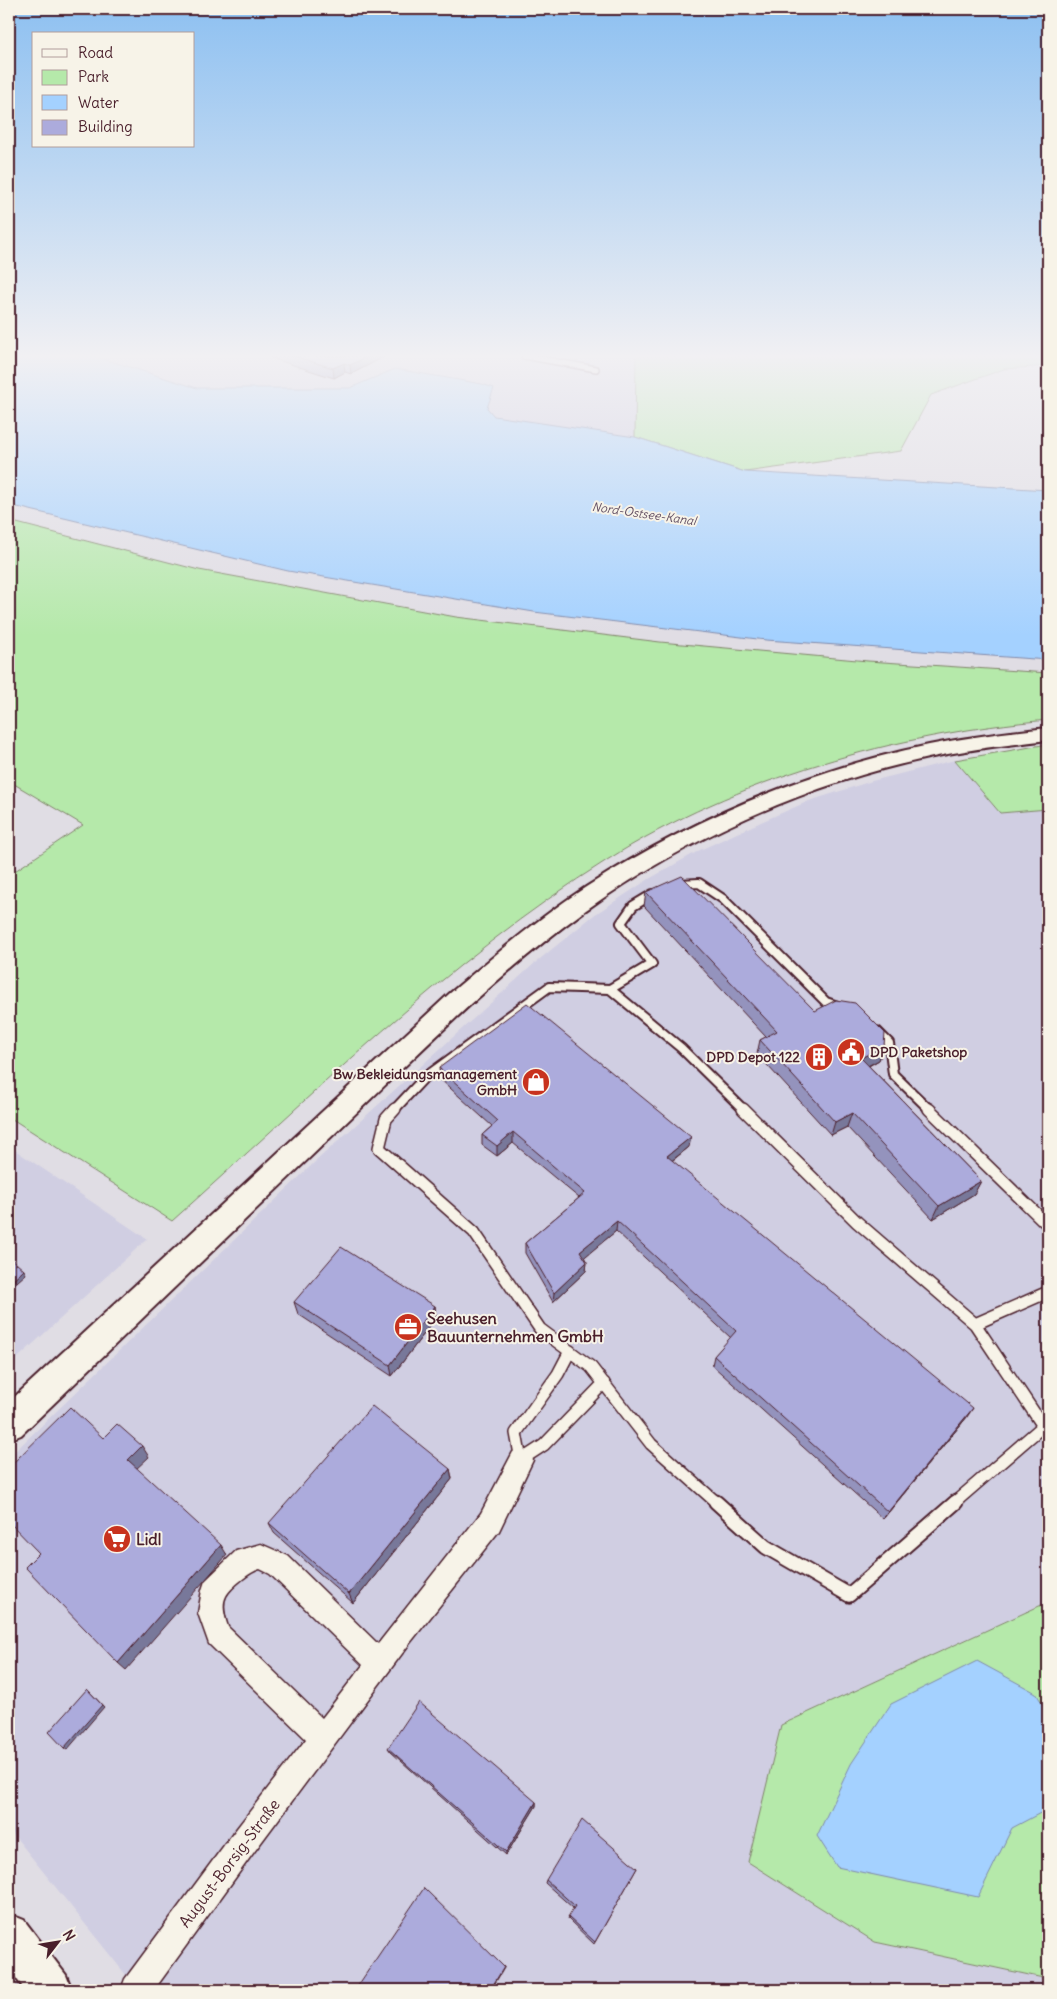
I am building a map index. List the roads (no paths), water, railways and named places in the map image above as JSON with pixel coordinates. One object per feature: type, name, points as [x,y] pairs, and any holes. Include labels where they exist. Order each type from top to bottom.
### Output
[{"type":"main road","points":[[9,1424],[458,1001],[531,940],[592,894],[653,856],[713,824],[824,779],[901,758],[960,746],[1048,734]]},
{"type":"main road","points":[[9,1935],[52,1990]]},
{"type":"street","name":"August-Borsig-Straße","points":[[136,1990],[244,1842],[401,1634],[490,1522],[521,1460]]},
{"type":"street","points":[[324,1738],[218,1635],[211,1613],[214,1590],[245,1560],[261,1556],[278,1566],[380,1664]]},
{"type":"lane","points":[[610,989],[681,1048],[857,1222],[975,1324],[1046,1425],[849,1595],[766,1547],[651,1444],[591,1367],[540,1329],[474,1232],[379,1148],[386,1119],[424,1078],[549,987],[610,989],[652,964],[622,923],[633,906],[666,886],[699,884],[723,899],[826,1002],[850,1010]]},
{"type":"lane","points":[[870,1025],[889,1043],[893,1074],[1048,1224]]},
{"type":"lane","points":[[975,1324],[1048,1292]]},
{"type":"lane","points":[[570,1351],[558,1374],[516,1433],[521,1460],[544,1445],[604,1383]]},
{"type":"water","name":"Nord-Ostsee-Kanal","points":[[9,449],[674,449],[745,472],[1048,490],[1048,660],[766,640],[534,612],[288,571],[9,505]]},
{"type":"water","points":[[977,1661],[1036,1693],[1048,1713],[1048,1809],[1012,1828],[978,1897],[837,1867],[817,1836],[851,1764],[891,1704]]},
{"type":"place","name":"DPD Paketshop","points":[[851,1052]]},
{"type":"place","name":"DPD Depot 122","points":[[819,1057]]},
{"type":"place","name":"Bw Bekleidungsmanagement GmbH","points":[[536,1082]]},
{"type":"place","name":"Seehusen Bauunternehmen GmbH","points":[[408,1327]]},
{"type":"place","name":"Lidl","points":[[117,1539]]}]
